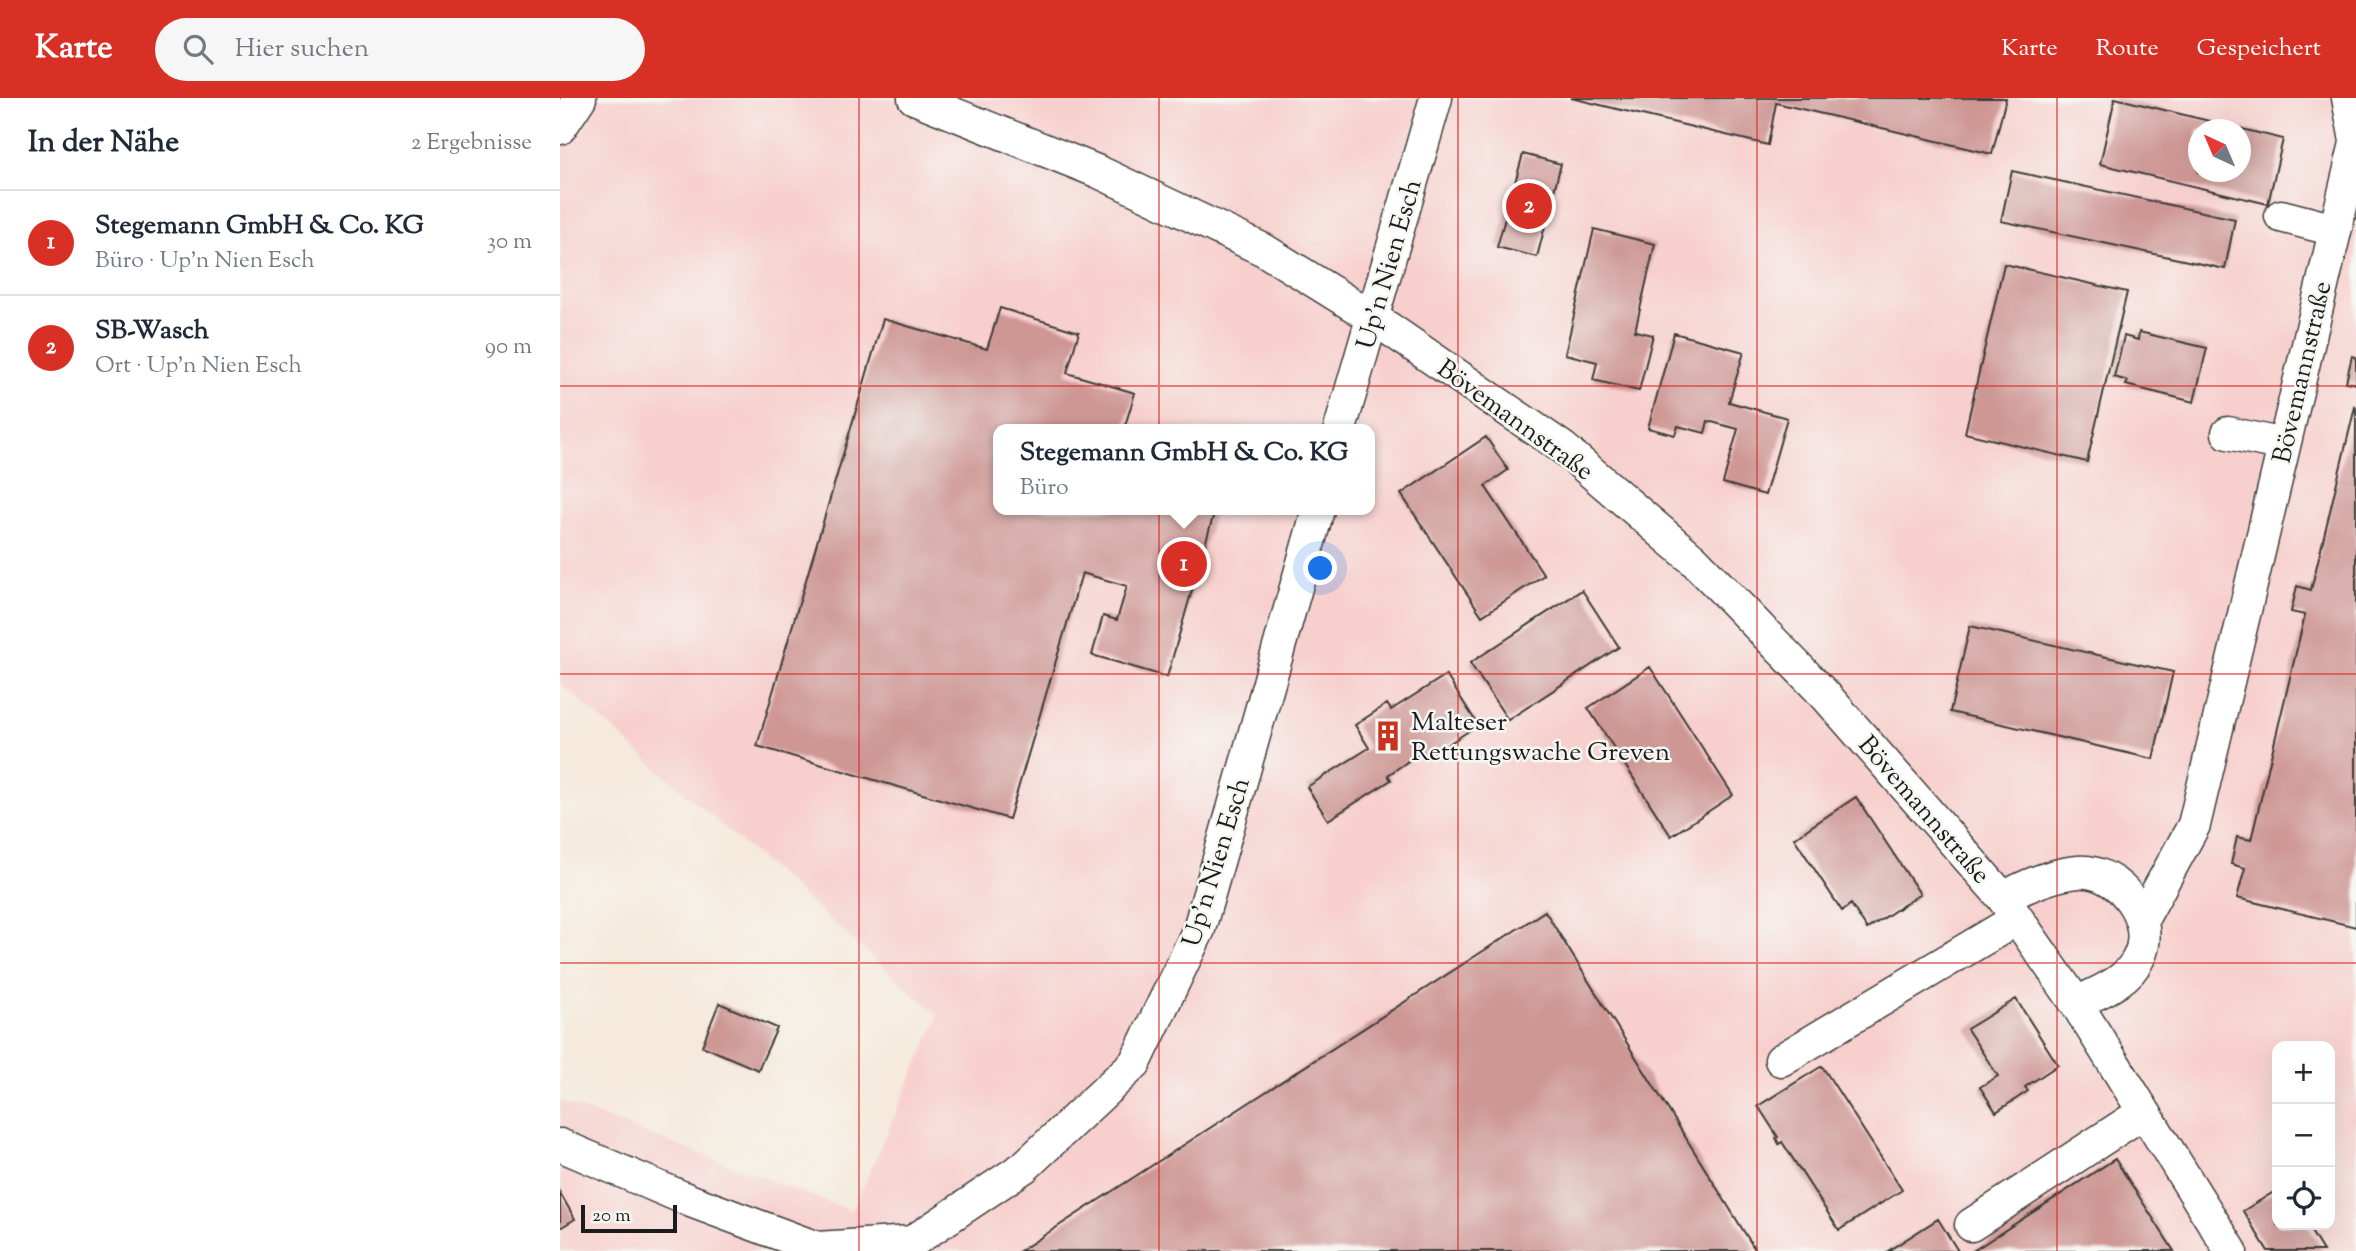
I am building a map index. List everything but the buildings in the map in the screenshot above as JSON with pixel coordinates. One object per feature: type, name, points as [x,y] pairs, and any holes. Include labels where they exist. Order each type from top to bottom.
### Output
[{"type":"street","points":[[560,128],[580,98]]},
{"type":"street","name":"Bövemannstraße","points":[[914,98],[1099,172],[1264,250],[1372,317],[1563,448],[1693,559],[1826,695],[2010,909],[2076,1003],[2231,1251]]},
{"type":"street","name":"Up'n Nien Esch","points":[[1341,424],[1436,98]]},
{"type":"street","points":[[2348,98],[2356,142]]},
{"type":"street","name":"Bövemannstraße","points":[[2143,918],[2194,825],[2356,142]]},
{"type":"street","points":[[2281,216],[2335,230]]},
{"type":"street","points":[[2228,433],[2284,444]]},
{"type":"street","name":"Up'n Nien Esch","points":[[560,1145],[691,1201],[817,1248],[912,1242],[1024,1167],[1135,1063],[1199,929],[1317,515]]},
{"type":"street","name":"Bövemannstraße","points":[[2010,909],[2035,882],[2079,872],[2101,874],[2118,886],[2143,918],[2145,938],[2139,958],[2124,978],[2076,1003]]},
{"type":"street","points":[[1781,1060],[2010,909]]},
{"type":"street","points":[[1971,1225],[2144,1112]]},
{"type":"shaded area","points":[[560,98],[2356,98],[2356,1251],[560,1251],[560,1101],[852,1211],[939,1016],[560,683]]},
{"type":"place","name":"SB-Wasch","points":[[1529,206]]},
{"type":"place","name":"Stegemann GmbH & Co. KG","points":[[1184,564]]},
{"type":"place","name":"Malteser Rettungswache Greven","points":[[1388,736]]}]
